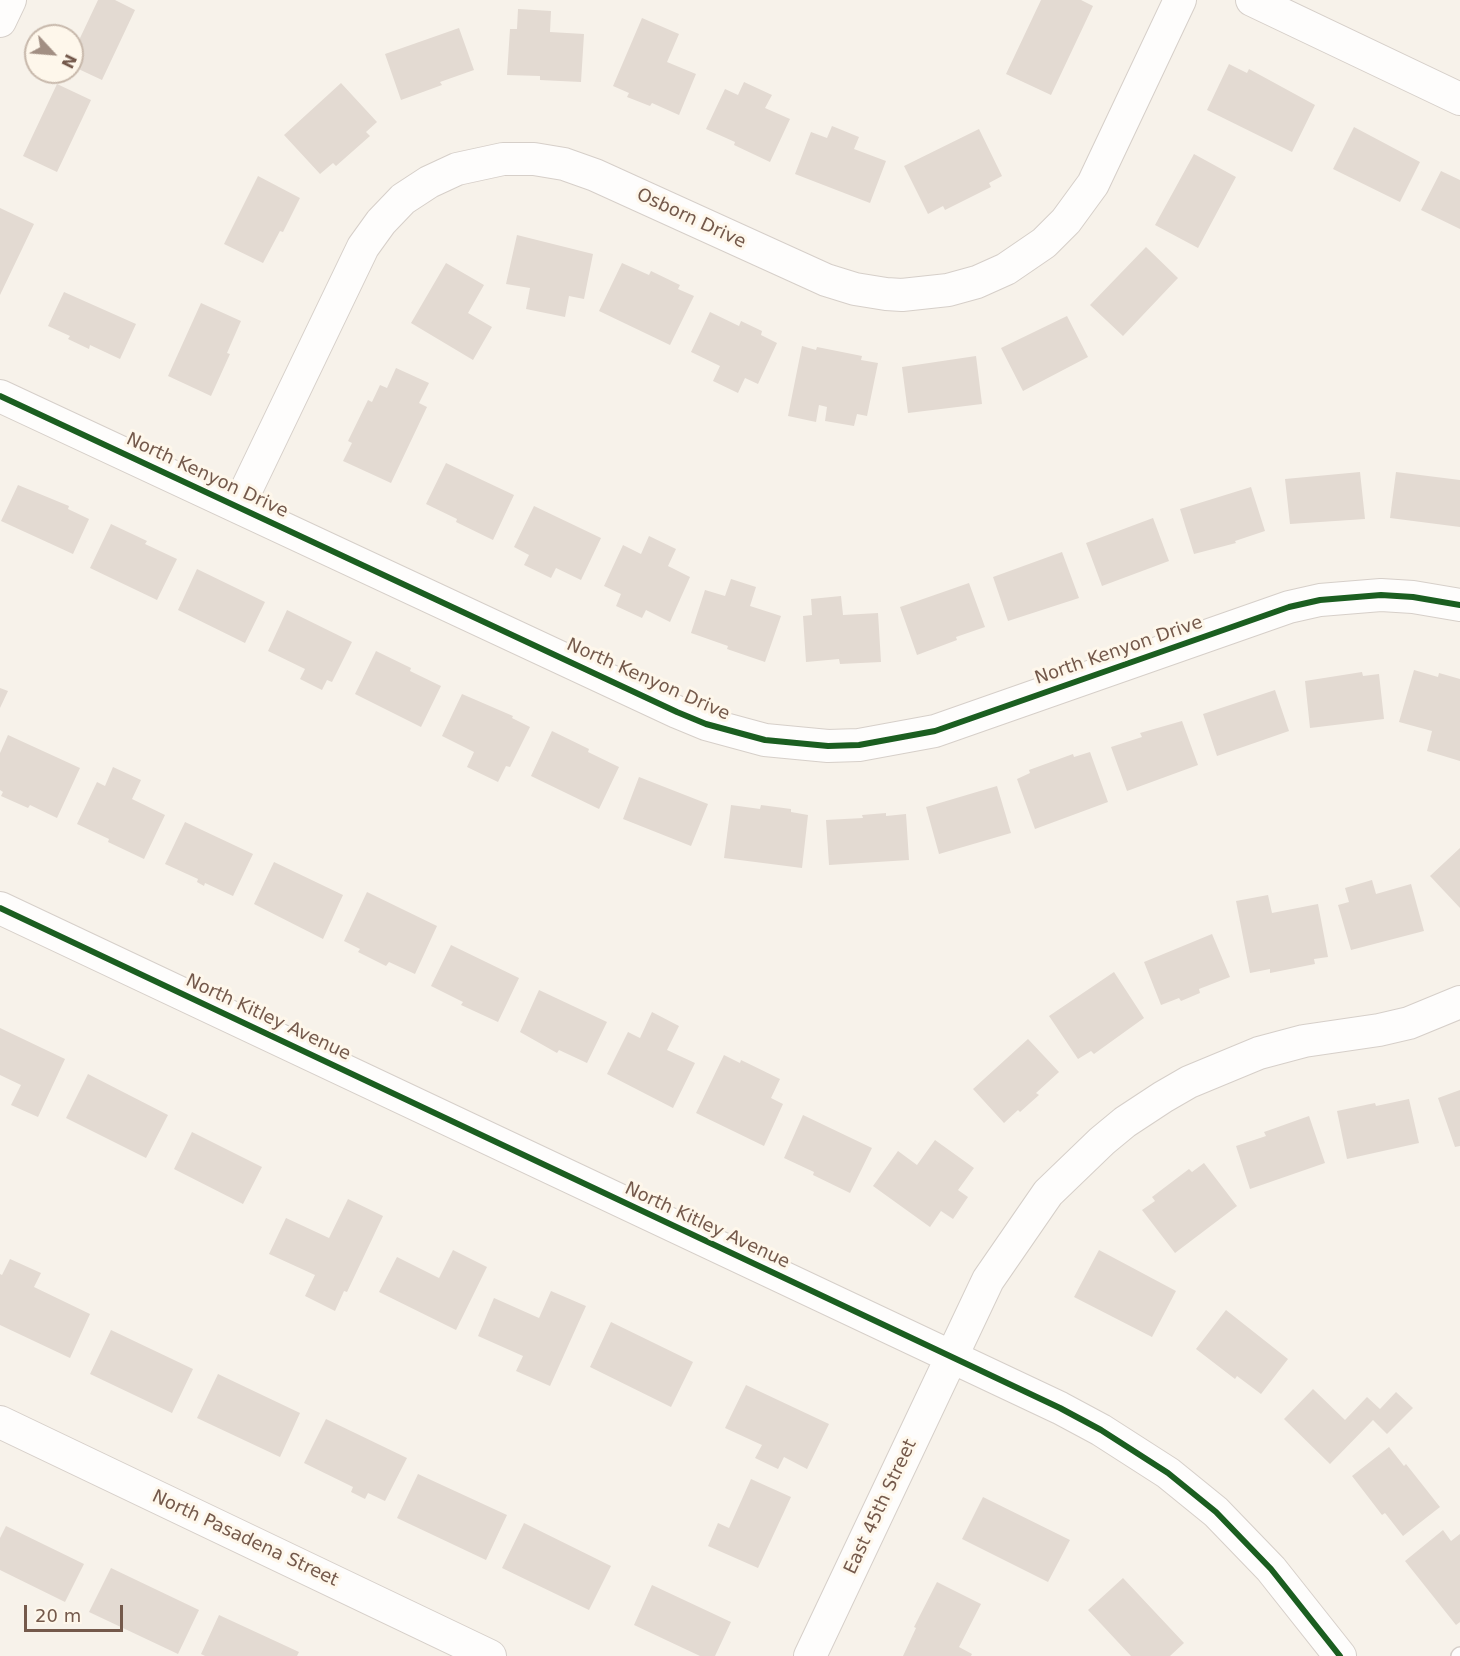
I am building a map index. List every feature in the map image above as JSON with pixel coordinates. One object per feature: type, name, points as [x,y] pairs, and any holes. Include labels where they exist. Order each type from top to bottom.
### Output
[{"type":"street","points":[[0,21],[10,0]]},
{"type":"street","name":"Osborn Drive","points":[[238,507],[363,247],[381,222],[403,199],[429,182],[457,169],[489,161],[518,158],[549,161],[579,168],[826,280],[855,289],[886,294],[902,295],[948,290],[977,282],[1006,269],[1044,243],[1066,221],[1093,184],[1180,0]]},
{"type":"street","points":[[1252,0],[1460,99]]},
{"type":"street","name":"North Kenyon Drive","points":[[0,396],[677,712],[735,733],[796,744],[858,745],[934,731],[1289,607],[1320,600],[1381,595],[1423,598],[1460,606]]},
{"type":"street","name":"North Kitley Avenue","points":[[0,908],[1060,1408],[1101,1430],[1168,1473],[1216,1512],[1261,1557],[1340,1656]]},
{"type":"street","name":"East 45th Street","points":[[810,1656],[988,1280],[1048,1193],[1125,1122],[1189,1082],[1259,1053],[1304,1041],[1409,1023],[1460,1002]]},
{"type":"street","name":"North Pasadena Street","points":[[0,1422],[490,1656]]},
{"type":"building","points":[[98,0],[115,0],[135,10],[102,80],[84,72],[84,30]]},
{"type":"building","points":[[1041,0],[1081,0],[1093,6],[1051,95],[1006,74]]},
{"type":"building","points":[[518,9],[551,11],[550,32],[584,34],[581,82],[540,80],[540,76],[507,75],[510,29],[517,29]]},
{"type":"building","points":[[642,18],[679,34],[667,62],[696,74],[679,115],[652,103],[650,106],[627,97],[629,93],[613,86]]},
{"type":"building","points":[[459,28],[474,70],[440,82],[442,85],[401,100],[385,54]]},
{"type":"building","points":[[1229,64],[1247,73],[1249,69],[1315,105],[1292,152],[1207,110]]},
{"type":"building","points":[[744,82],[772,95],[765,108],[790,119],[770,162],[706,129],[725,89],[738,95]]},
{"type":"building","points":[[341,83],[377,122],[366,132],[370,136],[336,166],[333,163],[320,174],[284,135]]},
{"type":"building","points":[[57,84],[91,100],[57,172],[23,156]]},
{"type":"building","points":[[832,126],[859,137],[854,149],[886,161],[870,203],[795,174],[811,132],[827,138]]},
{"type":"building","points":[[1354,127],[1420,162],[1400,202],[1333,169]]},
{"type":"building","points":[[979,129],[1002,176],[989,183],[991,187],[945,210],[943,206],[928,214],[904,166]]},
{"type":"building","points":[[1194,154],[1236,177],[1198,248],[1155,225]]},
{"type":"building","points":[[1441,171],[1460,180],[1460,229],[1421,210]]},
{"type":"building","points":[[258,176],[300,198],[283,232],[280,231],[263,263],[224,244]]},
{"type":"building","points":[[0,208],[34,224],[0,295]]},
{"type":"building","points":[[517,235],[593,254],[584,299],[569,296],[565,317],[526,309],[530,288],[506,284]]},
{"type":"building","points":[[1146,247],[1178,278],[1123,336],[1090,305]]},
{"type":"building","points":[[446,263],[484,285],[468,313],[492,327],[473,360],[411,323]]},
{"type":"building","points":[[622,263],[649,275],[651,271],[680,285],[678,289],[694,296],[670,345],[599,311]]},
{"type":"building","points":[[64,292],[136,324],[120,359],[90,345],[89,349],[68,339],[70,336],[48,326]]},
{"type":"building","points":[[201,303],[241,321],[227,353],[230,354],[211,396],[168,376]]},
{"type":"building","points":[[710,312],[739,326],[741,321],[762,331],[761,335],[777,343],[758,384],[745,378],[738,393],[713,381],[720,366],[691,352]]},
{"type":"building","points":[[1067,316],[1088,357],[1023,391],[1001,348]]},
{"type":"building","points":[[802,346],[862,356],[861,360],[878,363],[867,416],[857,414],[854,426],[825,421],[827,407],[819,405],[816,422],[788,416]]},
{"type":"building","points":[[976,356],[982,404],[908,413],[902,367]]},
{"type":"building","points":[[396,368],[429,383],[419,403],[427,407],[391,483],[343,461],[352,443],[348,441],[368,400],[372,402],[380,385],[387,388]]},
{"type":"building","points":[[446,463],[514,495],[493,540],[426,504]]},
{"type":"building","points":[[1360,472],[1365,519],[1290,524],[1285,479]]},
{"type":"building","points":[[1396,472],[1460,480],[1460,527],[1390,518]]},
{"type":"building","points":[[18,485],[69,506],[68,509],[89,519],[73,554],[1,521]]},
{"type":"building","points":[[1251,487],[1265,531],[1235,541],[1236,543],[1194,554],[1180,509]]},
{"type":"building","points":[[534,506],[601,538],[581,580],[556,568],[551,578],[524,565],[529,555],[514,547]]},
{"type":"building","points":[[1153,518],[1169,561],[1102,586],[1086,543]]},
{"type":"building","points":[[111,524],[147,541],[145,544],[177,559],[157,600],[90,568]]},
{"type":"building","points":[[649,536],[676,549],[668,566],[690,577],[670,622],[646,610],[642,618],[616,606],[621,594],[604,586],[623,545],[641,554]]},
{"type":"building","points":[[1062,552],[1079,598],[1008,621],[993,577]]},
{"type":"building","points":[[197,569],[265,602],[245,643],[178,610]]},
{"type":"building","points":[[731,579],[756,587],[750,606],[781,616],[765,662],[691,633],[705,590],[725,596]]},
{"type":"building","points":[[969,583],[985,627],[917,655],[900,607]]},
{"type":"building","points":[[841,596],[843,615],[878,613],[881,662],[840,664],[839,659],[806,662],[803,616],[812,615],[811,599]]},
{"type":"building","points":[[287,610],[352,642],[332,682],[327,680],[322,690],[300,679],[305,669],[268,651]]},
{"type":"building","points":[[376,651],[441,686],[421,727],[355,694]]},
{"type":"building","points":[[1414,670],[1438,677],[1439,673],[1460,679],[1460,761],[1427,751],[1432,731],[1399,722]]},
{"type":"building","points":[[1362,672],[1363,676],[1379,674],[1384,719],[1310,728],[1305,681]]},
{"type":"building","points":[[0,688],[8,691],[0,708]]},
{"type":"building","points":[[1275,690],[1289,731],[1217,756],[1203,714]]},
{"type":"building","points":[[462,694],[513,716],[512,718],[530,727],[510,767],[506,766],[498,782],[467,767],[474,752],[442,736]]},
{"type":"building","points":[[1182,721],[1198,765],[1127,791],[1111,747],[1142,737],[1140,733]]},
{"type":"building","points":[[552,731],[619,767],[599,809],[531,776]]},
{"type":"building","points":[[8,735],[80,768],[57,818],[30,805],[28,808],[1,796],[3,792],[0,790],[0,753]]},
{"type":"building","points":[[1090,752],[1108,802],[1035,829],[1017,779],[1030,773],[1029,770],[1073,754],[1074,757]]},
{"type":"building","points":[[113,767],[141,780],[132,799],[165,815],[144,859],[77,824],[97,782],[105,786]]},
{"type":"building","points":[[639,777],[708,804],[691,846],[623,819]]},
{"type":"building","points":[[997,786],[1011,833],[939,854],[926,807]]},
{"type":"building","points":[[731,805],[760,809],[761,805],[791,809],[791,812],[808,815],[802,868],[724,858]]},
{"type":"building","points":[[886,813],[886,816],[906,814],[909,860],[829,865],[826,820],[863,818],[862,815]]},
{"type":"building","points":[[185,822],[253,854],[233,896],[205,883],[204,886],[197,882],[198,879],[165,864]]},
{"type":"building","points":[[1460,848],[1460,908],[1430,876]]},
{"type":"building","points":[[274,862],[343,895],[323,939],[254,904]]},
{"type":"building","points":[[1372,880],[1376,894],[1411,884],[1424,931],[1351,950],[1338,905],[1349,902],[1345,888]]},
{"type":"building","points":[[367,892],[437,926],[415,974],[389,962],[386,966],[358,952],[360,949],[344,941]]},
{"type":"building","points":[[1268,895],[1272,913],[1318,904],[1328,957],[1314,959],[1315,964],[1270,973],[1270,969],[1250,973],[1236,901]]},
{"type":"building","points":[[1212,934],[1230,977],[1199,989],[1200,993],[1181,1001],[1179,998],[1161,1005],[1144,962]]},
{"type":"building","points":[[451,945],[519,978],[498,1022],[461,1005],[463,1002],[431,986]]},
{"type":"building","points":[[1114,972],[1144,1018],[1094,1054],[1091,1051],[1078,1059],[1049,1016]]},
{"type":"building","points":[[539,990],[607,1022],[587,1063],[559,1050],[557,1053],[520,1032]]},
{"type":"building","points":[[652,1012],[679,1026],[667,1050],[695,1063],[673,1108],[607,1074],[628,1032],[640,1038]]},
{"type":"building","points":[[0,1028],[65,1059],[38,1117],[11,1105],[21,1085],[0,1075]]},
{"type":"building","points":[[1028,1039],[1059,1072],[1036,1093],[1039,1095],[1004,1123],[973,1089]]},
{"type":"building","points":[[724,1055],[740,1063],[741,1060],[780,1079],[771,1098],[783,1104],[764,1146],[696,1113]]},
{"type":"building","points":[[88,1074],[168,1115],[146,1158],[66,1118]]},
{"type":"building","points":[[1460,1090],[1460,1146],[1455,1147],[1438,1098]]},
{"type":"building","points":[[1409,1099],[1419,1143],[1347,1159],[1337,1111]]},
{"type":"building","points":[[803,1115],[872,1148],[850,1193],[784,1158]]},
{"type":"building","points":[[1309,1116],[1325,1163],[1250,1189],[1236,1146],[1266,1136],[1264,1132]]},
{"type":"building","points":[[192,1132],[262,1167],[243,1204],[174,1169]]},
{"type":"building","points":[[935,1140],[974,1168],[958,1190],[968,1197],[953,1219],[941,1211],[930,1227],[873,1186],[898,1151],[917,1165]]},
{"type":"building","points":[[1204,1163],[1237,1206],[1175,1253],[1142,1210],[1155,1201],[1152,1197],[1189,1169],[1192,1172]]},
{"type":"building","points":[[348,1199],[383,1216],[347,1292],[344,1291],[335,1311],[305,1296],[315,1275],[269,1254],[286,1218],[329,1238]]},
{"type":"building","points":[[453,1250],[487,1267],[456,1330],[379,1292],[397,1257],[439,1278]]},
{"type":"building","points":[[1099,1250],[1176,1291],[1152,1337],[1074,1297]]},
{"type":"building","points":[[10,1259],[41,1273],[34,1287],[90,1314],[70,1358],[0,1325],[0,1274],[2,1275]]},
{"type":"building","points":[[551,1291],[586,1306],[550,1386],[516,1371],[523,1356],[478,1336],[494,1298],[539,1318]]},
{"type":"building","points":[[1226,1310],[1288,1359],[1261,1394],[1237,1376],[1235,1379],[1196,1349]]},
{"type":"building","points":[[611,1322],[693,1362],[671,1407],[590,1367]]},
{"type":"building","points":[[111,1330],[193,1369],[172,1413],[90,1374]]},
{"type":"building","points":[[218,1374],[300,1413],[280,1457],[197,1418]]},
{"type":"building","points":[[746,1385],[829,1424],[807,1469],[784,1457],[778,1469],[755,1458],[762,1445],[725,1428]]},
{"type":"building","points":[[1313,1389],[1345,1420],[1367,1397],[1380,1409],[1396,1392],[1413,1408],[1387,1434],[1373,1420],[1330,1464],[1284,1419]]},
{"type":"building","points":[[326,1419],[407,1458],[385,1501],[368,1493],[365,1499],[351,1492],[353,1487],[304,1463]]},
{"type":"building","points":[[1389,1447],[1404,1466],[1406,1464],[1440,1507],[1403,1536],[1385,1513],[1382,1515],[1352,1476]]},
{"type":"building","points":[[418,1474],[507,1515],[486,1560],[397,1518]]},
{"type":"building","points":[[751,1479],[791,1497],[758,1568],[708,1546],[718,1523],[729,1528]]},
{"type":"building","points":[[983,1497],[1070,1540],[1048,1582],[962,1539]]},
{"type":"building","points":[[524,1523],[611,1566],[589,1610],[502,1568]]},
{"type":"building","points":[[6,1526],[84,1564],[65,1602],[0,1570],[0,1538]]},
{"type":"building","points":[[1443,1530],[1451,1541],[1460,1534],[1460,1622],[1456,1625],[1405,1561]]},
{"type":"building","points":[[111,1568],[199,1610],[178,1654],[89,1612]]},
{"type":"building","points":[[1123,1578],[1184,1643],[1170,1656],[1131,1656],[1088,1610]]},
{"type":"building","points":[[937,1582],[981,1604],[959,1647],[972,1654],[971,1656],[903,1656],[916,1628],[914,1627]]},
{"type":"building","points":[[652,1585],[731,1622],[715,1656],[700,1656],[634,1625]]},
{"type":"building","points":[[219,1615],[299,1652],[297,1656],[205,1656],[201,1654]]},
{"type":"cycle path","points":[[0,396],[677,712],[706,724],[765,740],[828,746],[859,745],[935,731],[1289,607],[1320,600],[1381,595],[1413,597],[1460,605]]},
{"type":"cycle path","points":[[0,908],[1060,1408],[1101,1430],[1168,1473],[1216,1512],[1271,1569],[1340,1656]]}]
